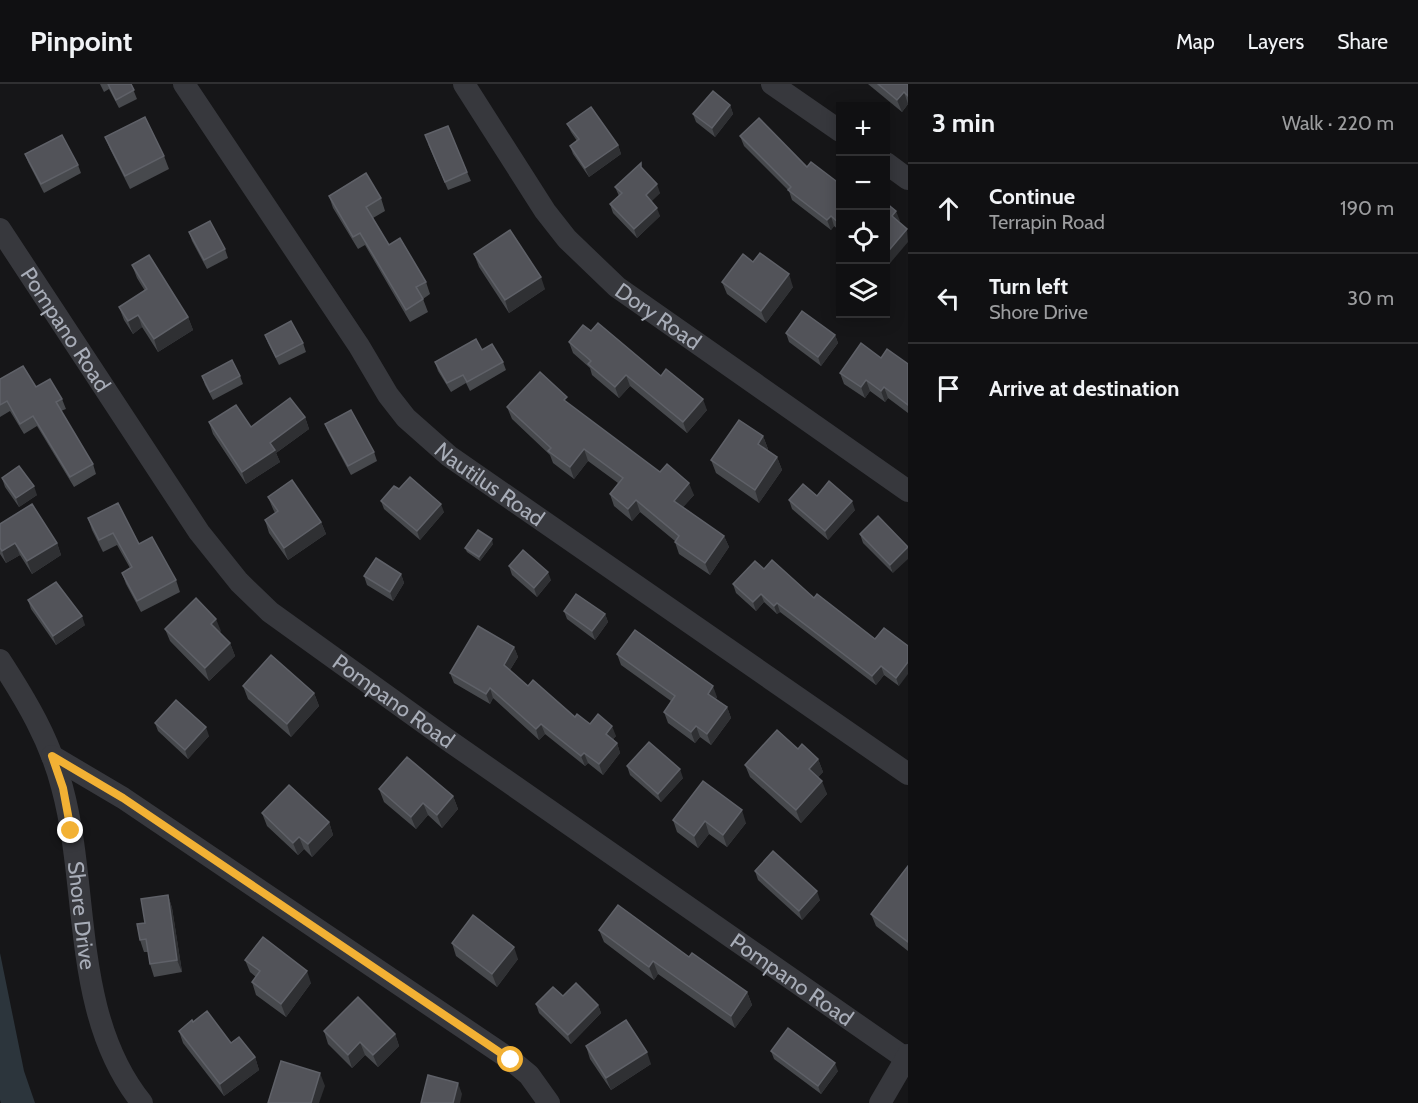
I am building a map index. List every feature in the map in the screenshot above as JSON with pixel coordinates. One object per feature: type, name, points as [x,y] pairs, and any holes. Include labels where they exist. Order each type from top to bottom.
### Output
[{"type":"street","name":"Nautilus Road","points":[[184,84],[359,346],[388,395],[427,438],[449,456],[908,774]]},
{"type":"street","name":"Dory Road","points":[[464,84],[545,211],[591,264],[627,294],[908,491]]},
{"type":"street","points":[[772,84],[836,129]]},
{"type":"street","points":[[890,166],[908,179]]},
{"type":"street","name":"Pompano Road","points":[[0,229],[199,532],[239,582],[270,612],[448,740],[907,1058]]},
{"type":"street","name":"Shore Drive","points":[[0,660],[37,721],[63,788],[98,1015],[121,1071],[142,1103]]},
{"type":"street","points":[[52,756],[123,798],[511,1060],[529,1075],[549,1103]]},
{"type":"street","points":[[880,1103],[907,1058]]},
{"type":"shaded area","points":[[0,953],[24,1071],[35,1103],[1,1103],[0,1100]]},
{"type":"building","points":[[108,84],[131,84],[134,90],[116,100]]},
{"type":"building","points":[[878,84],[908,84],[908,96],[904,92],[897,100]]},
{"type":"building","points":[[713,91],[730,105],[712,128],[693,114]]},
{"type":"building","points":[[591,107],[618,145],[585,168],[570,146],[579,139],[567,124]]},
{"type":"building","points":[[145,117],[164,156],[125,176],[105,137]]},
{"type":"building","points":[[759,118],[807,167],[811,162],[836,181],[836,220],[831,216],[827,220],[788,190],[791,187],[740,136]]},
{"type":"building","points":[[448,126],[467,172],[445,182],[425,135]]},
{"type":"building","points":[[62,135],[78,165],[41,184],[25,154]]},
{"type":"building","points":[[641,163],[641,167],[657,184],[646,195],[657,208],[634,229],[610,204],[622,193],[615,187]]},
{"type":"building","points":[[366,173],[381,198],[366,207],[389,245],[400,238],[426,282],[416,287],[423,299],[406,310],[360,233],[353,237],[329,196]]},
{"type":"building","points":[[890,206],[896,211],[892,216],[907,229],[890,249]]},
{"type":"building","points":[[210,221],[225,249],[204,260],[189,232]]},
{"type":"building","points":[[510,230],[541,277],[505,300],[474,254]]},
{"type":"building","points":[[760,253],[789,274],[761,311],[722,282],[743,254],[753,262]]},
{"type":"building","points":[[149,255],[188,317],[154,339],[138,315],[128,321],[119,307],[147,289],[132,265]]},
{"type":"building","points":[[802,311],[835,335],[818,357],[786,333]]},
{"type":"building","points":[[291,321],[303,343],[276,357],[265,335]]},
{"type":"building","points":[[598,323],[661,376],[666,369],[703,399],[683,422],[626,375],[615,387],[588,364],[591,361],[569,342],[583,325],[591,331]]},
{"type":"building","points":[[476,339],[482,350],[492,344],[503,362],[467,382],[463,375],[447,383],[435,362]]},
{"type":"building","points":[[861,343],[881,358],[887,349],[908,364],[908,405],[884,387],[881,391],[866,380],[861,387],[840,373]]},
{"type":"building","points":[[232,360],[240,376],[210,392],[202,376]]},
{"type":"building","points":[[23,366],[36,387],[50,379],[62,399],[56,402],[93,464],[70,477],[33,416],[20,424],[7,401],[0,405],[0,379]]},
{"type":"building","points":[[540,372],[567,397],[564,400],[660,472],[667,464],[689,483],[674,501],[724,536],[705,563],[675,542],[679,536],[636,500],[628,509],[610,494],[623,478],[584,449],[570,467],[548,451],[551,448],[507,407]]},
{"type":"building","points":[[290,398],[305,417],[270,443],[275,450],[242,472],[209,422],[236,405],[251,427]]},
{"type":"building","points":[[351,410],[374,452],[348,466],[325,424]]},
{"type":"building","points":[[739,420],[763,436],[758,444],[777,457],[755,490],[711,460]]},
{"type":"building","points":[[19,466],[34,486],[16,498],[2,478]]},
{"type":"building","points":[[410,477],[441,504],[417,531],[381,501],[394,486],[399,489]]},
{"type":"building","points":[[292,480],[321,522],[284,548],[265,520],[278,511],[268,497]]},
{"type":"building","points":[[829,481],[852,501],[825,531],[789,500],[803,484],[817,496]]},
{"type":"building","points":[[118,503],[139,544],[152,537],[176,580],[137,601],[122,573],[132,567],[113,533],[99,540],[88,518]]},
{"type":"building","points":[[32,504],[57,543],[27,561],[15,543],[2,551],[0,524]]},
{"type":"building","points":[[878,516],[908,547],[890,565],[860,534]]},
{"type":"building","points":[[478,530],[492,539],[479,557],[465,548]]},
{"type":"building","points":[[523,550],[548,572],[534,588],[509,566]]},
{"type":"building","points":[[376,558],[401,574],[390,592],[364,576]]},
{"type":"building","points":[[772,560],[814,598],[817,594],[875,639],[884,628],[908,646],[908,662],[896,678],[881,666],[872,676],[777,603],[774,606],[761,594],[753,602],[733,584],[755,561],[764,569]]},
{"type":"building","points":[[56,582],[82,616],[53,636],[28,600]]},
{"type":"building","points":[[576,594],[605,614],[592,631],[564,611]]},
{"type":"building","points":[[196,598],[216,619],[211,624],[230,643],[205,668],[165,629]]},
{"type":"building","points":[[478,626],[514,647],[504,665],[528,686],[533,680],[575,717],[577,714],[590,724],[598,714],[612,726],[606,734],[617,743],[599,764],[584,753],[581,756],[541,724],[536,729],[490,688],[486,694],[450,673]]},
{"type":"building","points":[[635,630],[713,686],[708,694],[727,707],[707,734],[696,726],[691,732],[664,712],[675,696],[617,654]]},
{"type":"building","points":[[271,655],[314,693],[287,724],[243,686]]},
{"type":"building","points":[[176,700],[206,727],[185,750],[155,723]]},
{"type":"building","points":[[777,730],[798,749],[802,744],[818,759],[809,769],[822,781],[796,810],[745,765]]},
{"type":"building","points":[[649,742],[680,769],[658,794],[627,766]]},
{"type":"building","points":[[407,757],[453,796],[437,815],[423,803],[411,817],[379,789]]},
{"type":"building","points":[[703,781],[742,810],[723,835],[705,821],[694,836],[673,820]]},
{"type":"building","points":[[289,785],[329,822],[308,844],[299,837],[293,843],[262,813]]},
{"type":"building","points":[[773,851],[817,891],[799,911],[755,871]]},
{"type":"building","points":[[908,866],[908,942],[871,914]]},
{"type":"building","points":[[168,895],[177,960],[150,964],[146,939],[140,940],[137,924],[145,923],[141,899]]},
{"type":"building","points":[[618,905],[689,957],[692,953],[747,992],[731,1016],[653,961],[649,967],[599,930]]},
{"type":"building","points":[[473,915],[514,947],[492,974],[452,943]]},
{"type":"building","points":[[263,937],[307,971],[281,1004],[252,982],[260,971],[245,960]]},
{"type":"building","points":[[576,983],[598,1005],[568,1035],[536,1004],[553,987],[563,996]]},
{"type":"building","points":[[358,997],[395,1034],[373,1055],[360,1042],[348,1055],[324,1031]]},
{"type":"building","points":[[207,1011],[231,1043],[239,1037],[255,1057],[220,1084],[179,1031]]},
{"type":"building","points":[[626,1020],[647,1052],[606,1078],[586,1046]]},
{"type":"building","points":[[788,1028],[835,1063],[818,1086],[771,1051]]},
{"type":"building","points":[[281,1061],[320,1073],[311,1103],[268,1103]]},
{"type":"building","points":[[428,1075],[458,1083],[453,1103],[421,1103]]},
{"type":"route","points":[[71,831],[63,788],[52,756],[123,798],[511,1060]]}]
